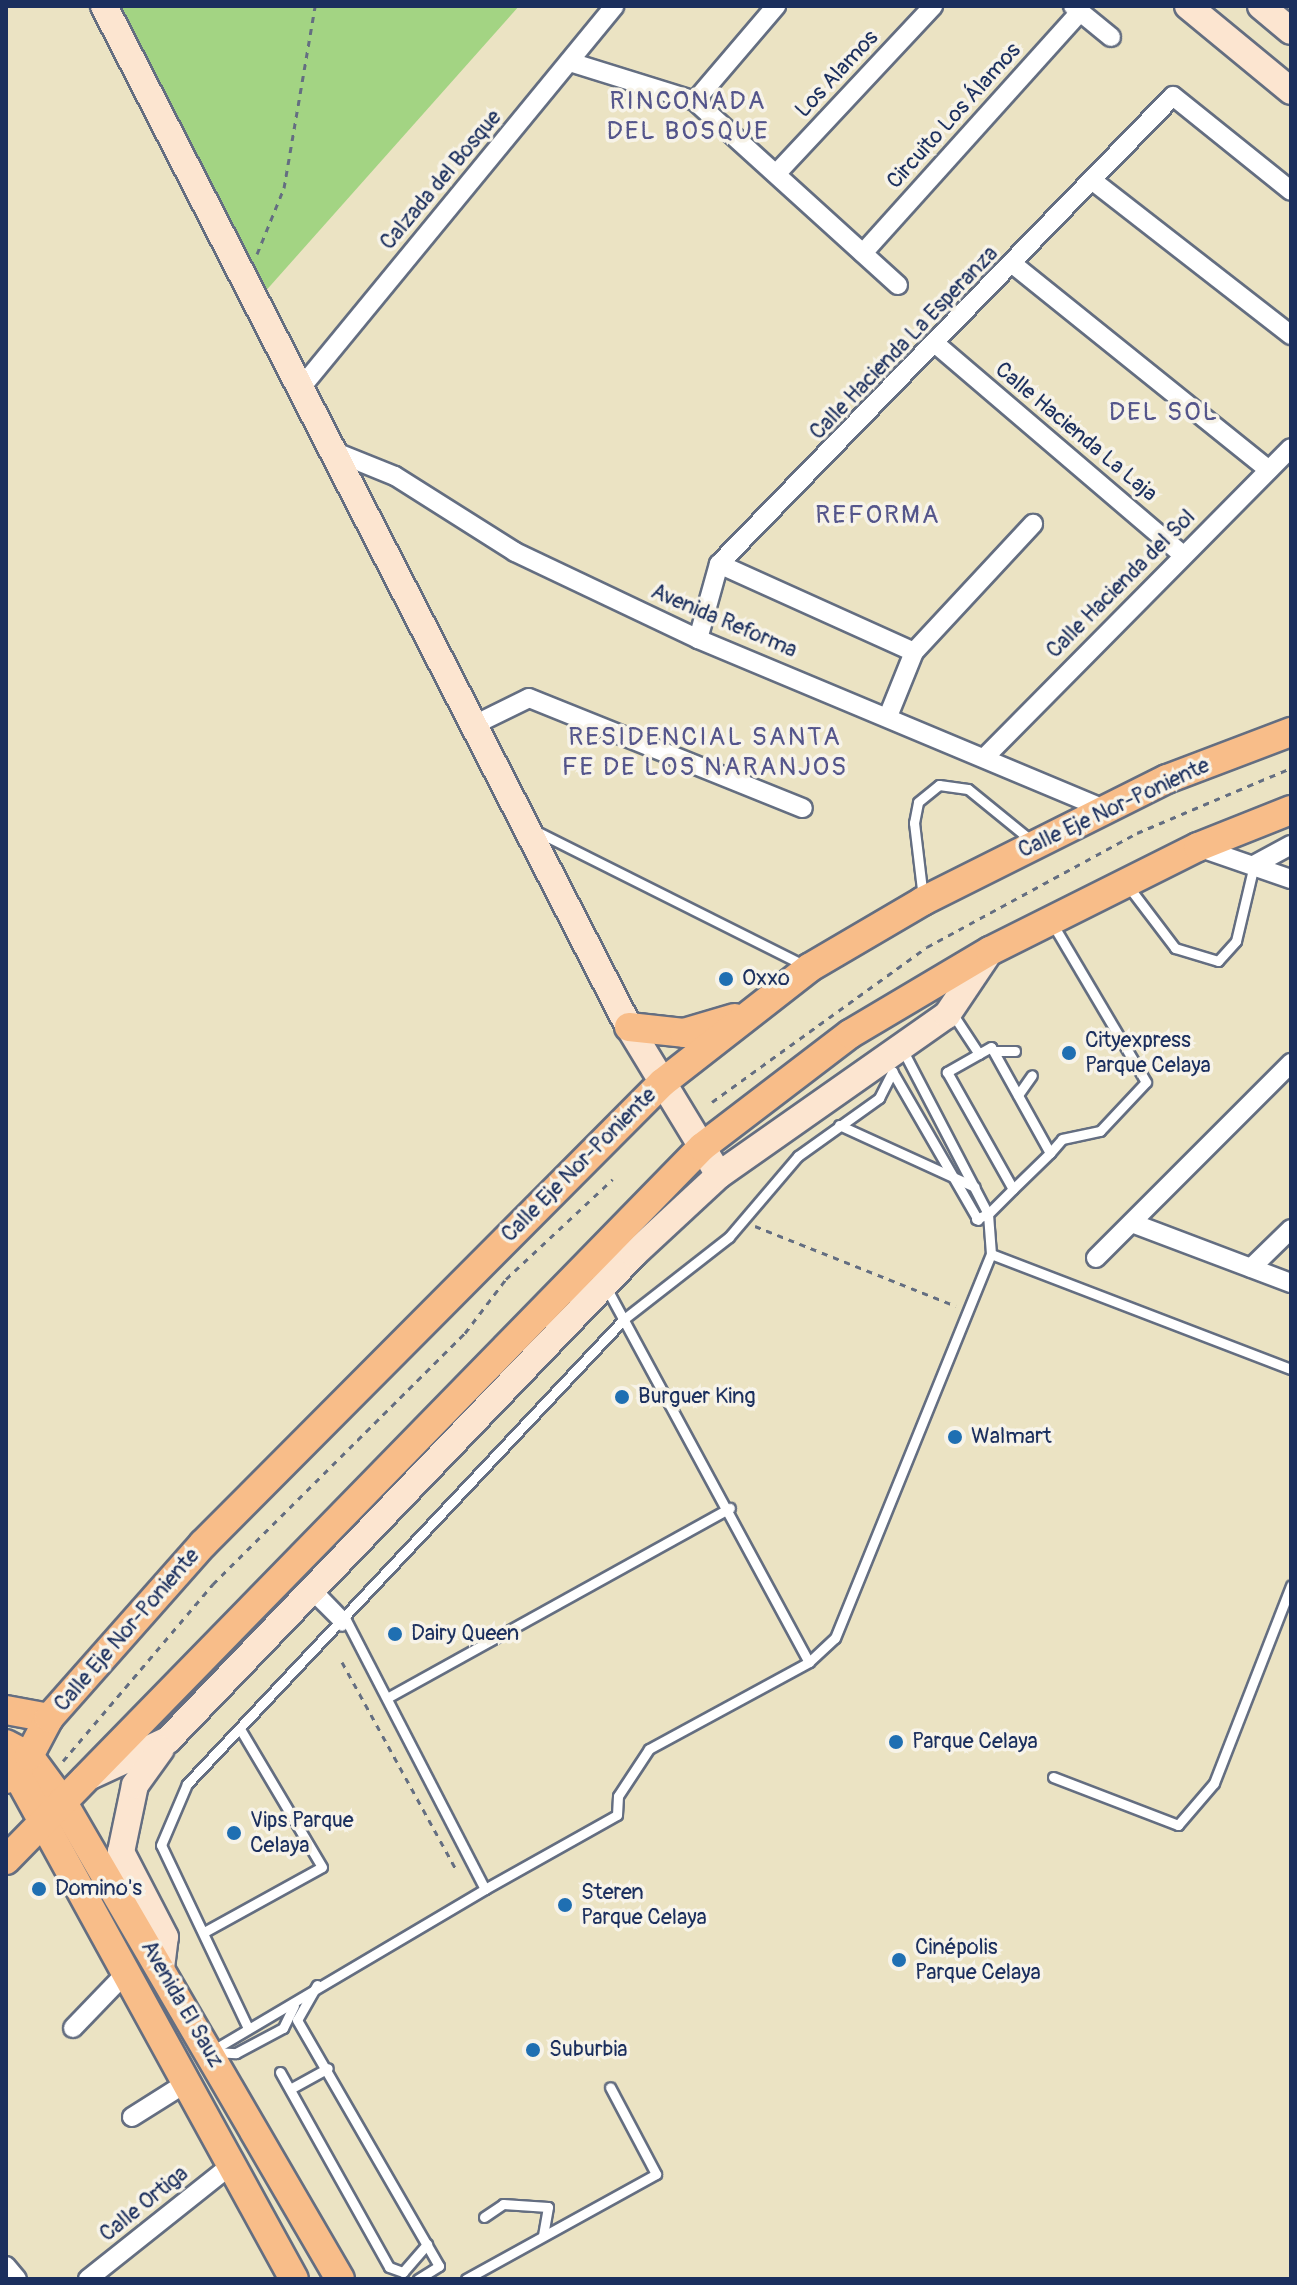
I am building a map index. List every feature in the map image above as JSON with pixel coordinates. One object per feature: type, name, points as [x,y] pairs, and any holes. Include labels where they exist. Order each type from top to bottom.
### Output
[{"type":"main road","points":[[104,6],[304,384],[629,1027],[719,1175]]},
{"type":"main road","points":[[1188,6],[1291,91]]},
{"type":"main road","points":[[1261,6],[1291,31]]},
{"type":"main road","name":"Calle Eje Nor-Poniente","points":[[6,1860],[40,1822],[24,1769],[49,1718],[203,1544],[662,1083],[809,968],[923,901],[1105,809],[1291,732]]},
{"type":"main road","name":"Calle Eje Nor-Poniente","points":[[24,1769],[84,1779],[702,1147],[850,1034],[990,951],[1198,847],[1291,810]]},
{"type":"main road","points":[[161,1968],[165,1937],[121,1852],[135,1785],[168,1740],[315,1593],[605,1286],[719,1175],[892,1059],[950,1010],[990,951]]},
{"type":"main road","points":[[629,1027],[684,1033],[751,1013]]},
{"type":"main road","points":[[6,1710],[49,1718]]},
{"type":"main road","points":[[84,1779],[168,1740]]},
{"type":"main road","name":"Avenida El Sauz","points":[[24,1769],[40,1822],[294,2279]]},
{"type":"main road","name":"Avenida El Sauz","points":[[24,1769],[161,1968],[340,2279]]},
{"type":"main road","points":[[183,2078],[210,2052]]},
{"type":"street","name":"Calzada del Bosque","points":[[304,384],[614,6]]},
{"type":"street","points":[[695,101],[776,6]]},
{"type":"street","name":"Los Alamos","points":[[776,174],[933,6]]},
{"type":"street","name":"Circuito Los Álamos","points":[[863,253],[1077,9],[1111,37]]},
{"type":"street","points":[[570,62],[695,101],[898,285]]},
{"type":"street","name":"Calle Hacienda La Esperanza","points":[[698,639],[719,564],[937,345],[1173,96],[1291,191]]},
{"type":"street","points":[[1093,181],[1291,335]]},
{"type":"street","points":[[1014,265],[1269,470]]},
{"type":"street","name":"Calle Hacienda La Laja","points":[[937,345],[1183,555]]},
{"type":"street","name":"Calle Hacienda del Sol","points":[[986,756],[1291,448]]},
{"type":"street","name":"Avenida Reforma","points":[[338,453],[395,476],[515,552],[698,639],[889,714],[1105,809]]},
{"type":"street","points":[[889,714],[914,652],[1033,524]]},
{"type":"street","points":[[719,564],[914,652]]},
{"type":"street","points":[[474,725],[529,698],[803,808]]},
{"type":"street","points":[[1254,865],[1291,845]]},
{"type":"street","points":[[1198,847],[1291,879]]},
{"type":"street","points":[[1096,1258],[1291,1063]]},
{"type":"street","points":[[1132,1223],[1291,1283]]},
{"type":"street","points":[[1251,1268],[1291,1229]]},
{"type":"street","points":[[73,2028],[125,1974]]},
{"type":"street","points":[[132,2117],[183,2078]]},
{"type":"street","name":"Calle Ortiga","points":[[101,2275],[230,2166]]},
{"type":"street","points":[[6,2266],[17,2279]]},
{"type":"lane","points":[[923,901],[914,823],[918,802],[939,785],[968,789],[1036,844]]},
{"type":"lane","points":[[528,827],[809,968]]},
{"type":"lane","points":[[1126,883],[1175,948],[1218,961],[1236,941],[1254,865]]},
{"type":"lane","points":[[976,1219],[988,1214],[1062,1139],[1100,1131],[1146,1082],[1050,921]]},
{"type":"lane","points":[[950,1010],[979,1054]]},
{"type":"lane","points":[[994,1051],[1050,1153]]},
{"type":"lane","points":[[1013,1189],[947,1072],[979,1054],[1015,1051]]},
{"type":"lane","points":[[247,2026],[206,1931],[161,1845],[187,1784],[624,1319],[654,1302],[744,1222],[798,1156],[879,1098],[892,1059]]},
{"type":"lane","points":[[892,1059],[976,1219],[986,1225]]},
{"type":"lane","points":[[210,2052],[247,2026],[317,1985],[617,1815],[618,1796],[649,1749],[809,1662],[835,1638],[991,1254],[986,1225],[988,1214],[975,1187],[892,1059]]},
{"type":"lane","points":[[1018,1095],[1032,1075]]},
{"type":"lane","points":[[839,1125],[975,1187]]},
{"type":"lane","points":[[991,1254],[1291,1369]]},
{"type":"lane","points":[[605,1286],[730,1508],[809,1662]]},
{"type":"lane","points":[[387,1698],[730,1508]]},
{"type":"lane","points":[[1053,1777],[1178,1825],[1214,1783],[1291,1586]]},
{"type":"lane","points":[[315,1593],[343,1621],[353,1636],[485,1889]]},
{"type":"lane","points":[[206,1931],[322,1867],[240,1729]]},
{"type":"lane","points":[[317,1985],[297,2020],[328,2068],[439,2266],[418,2279]]},
{"type":"lane","points":[[210,2052],[236,2053],[283,2028],[297,1997]]},
{"type":"lane","points":[[290,2089],[328,2068]]},
{"type":"lane","points":[[280,2072],[389,2267],[403,2272],[427,2244]]},
{"type":"lane","points":[[466,2279],[656,2174],[610,2087]]},
{"type":"lane","points":[[484,2217],[503,2204],[548,2207],[543,2236]]},
{"type":"path","points":[[248,276],[284,188],[315,6]]},
{"type":"path","points":[[712,1102],[927,947],[1137,833],[1291,768]]},
{"type":"path","points":[[24,1769],[465,1333],[497,1287],[613,1179]]},
{"type":"path","points":[[744,1222],[968,1310]]},
{"type":"path","points":[[342,1662],[472,1897]]},
{"type":"green space","points":[[117,6],[519,6],[263,294]]},
{"type":"place","name":"Oxxo","points":[[726,979]]},
{"type":"place","name":"Cityexpress Parque Celaya","points":[[1069,1053]]},
{"type":"place","name":"Burguer King","points":[[622,1397]]},
{"type":"place","name":"Walmart","points":[[955,1437]]},
{"type":"place","name":"Dairy Queen","points":[[395,1634]]},
{"type":"place","name":"Parque Celaya","points":[[896,1742]]},
{"type":"place","name":"Vips Parque Celaya","points":[[234,1833]]},
{"type":"place","name":"Domino's","points":[[39,1889]]},
{"type":"place","name":"Steren Parque Celaya","points":[[565,1905]]},
{"type":"place","name":"Cinépolis Parque Celaya","points":[[899,1960]]},
{"type":"place","name":"Suburbia","points":[[533,2050]]},
{"type":"district","name":"RINCONADA DEL BOSQUE","points":[[688,117]]},
{"type":"district","name":"DEL SOL","points":[[1164,413]]},
{"type":"district","name":"REFORMA","points":[[878,516]]},
{"type":"district","name":"RESIDENCIAL SANTA FE DE LOS NARANJOS","points":[[705,753]]}]
